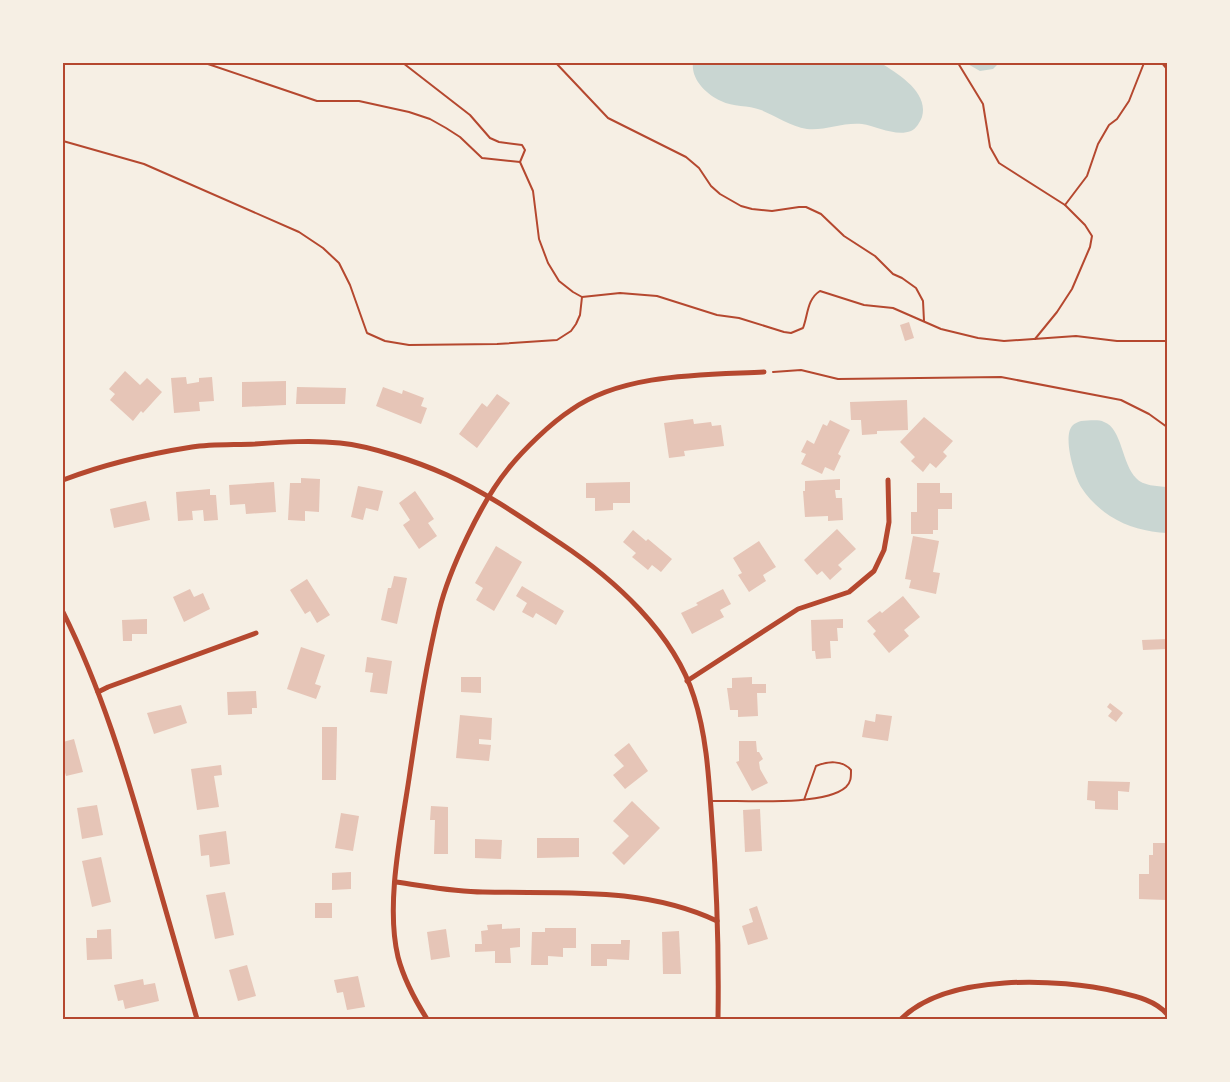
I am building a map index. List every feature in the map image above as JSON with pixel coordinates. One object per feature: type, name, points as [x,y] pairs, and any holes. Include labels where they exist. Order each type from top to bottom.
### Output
[{"type":"street","points":[[427,1019],[412,995],[398,957],[393,914],[405,807],[423,688],[439,610],[458,559],[497,484],[519,456],[565,414],[603,392],[627,385],[689,376],[764,372]]},
{"type":"street","points":[[63,480],[94,468],[193,447],[299,441],[342,443],[406,459],[446,474],[490,498],[572,551],[613,583],[655,627],[678,661],[694,696],[703,739],[711,801],[717,921],[718,1019]]},
{"type":"street","points":[[687,681],[798,609],[849,592],[874,571],[884,550],[889,522],[888,480]]},
{"type":"street","points":[[63,612],[82,650],[98,692],[132,795],[197,1019]]},
{"type":"street","points":[[98,692],[256,633]]},
{"type":"street","points":[[396,882],[480,892],[622,894],[682,906],[717,921]]},
{"type":"street","points":[[901,1019],[915,1008],[954,992],[1020,982],[1071,983],[1107,989],[1146,1000],[1157,1005],[1167,1014]]},
{"type":"lane","points":[[711,801],[804,800],[828,796],[845,789],[851,780],[851,770],[846,765],[838,763],[825,762],[816,766],[804,800]]},
{"type":"path","points":[[205,63],[317,101],[359,102],[409,112],[430,119],[446,128],[460,137],[482,158],[520,162]]},
{"type":"path","points":[[403,63],[470,115],[490,138],[499,142],[522,145],[525,150],[520,162]]},
{"type":"path","points":[[556,63],[608,118],[686,158],[699,168],[711,186],[720,194],[741,206],[752,209],[772,211],[806,207],[820,214],[844,236],[870,252],[893,274],[915,288],[923,301],[924,322]]},
{"type":"path","points":[[958,63],[983,104],[993,155],[999,162],[1065,204],[1092,236],[1092,241],[1069,294],[1035,339]]},
{"type":"path","points":[[1065,204],[1087,176],[1098,144],[1109,125],[1117,119],[1129,101],[1144,63]]},
{"type":"path","points":[[1162,63],[1167,69]]},
{"type":"path","points":[[63,141],[144,164],[299,232],[323,248],[339,263],[368,333],[385,341],[409,345],[496,344],[557,340],[571,331],[576,324],[580,315],[582,297]]},
{"type":"path","points":[[520,162],[533,191],[539,239],[552,272],[565,287],[582,297],[620,293],[657,296],[717,315],[739,318],[791,333],[802,328],[810,301],[814,294],[820,291],[864,305],[893,308],[941,329],[978,338],[1004,341],[1076,336],[1117,341],[1167,341]]},
{"type":"path","points":[[764,372],[801,370],[838,379],[1001,377],[1121,400],[1149,414],[1167,427]]},
{"type":"shaded area","points":[[693,63],[881,63],[903,78],[917,92],[923,108],[922,117],[915,129],[905,133],[862,124],[821,129],[801,128],[761,110],[730,104],[715,98],[697,80]]},
{"type":"shaded area","points":[[966,63],[999,63],[993,69],[980,71]]},
{"type":"shaded area","points":[[1081,421],[1099,421],[1110,426],[1115,431],[1131,472],[1136,478],[1146,484],[1167,487],[1167,533],[1123,523],[1106,513],[1090,499],[1078,481],[1070,455],[1070,430],[1074,424]]},
{"type":"building","points":[[909,322],[914,338],[905,341],[900,325]]},
{"type":"building","points":[[125,371],[140,385],[147,378],[162,392],[133,421],[110,400],[115,394],[109,389]]},
{"type":"building","points":[[186,377],[187,384],[199,382],[199,378],[212,377],[214,401],[199,402],[200,411],[174,413],[171,378]]},
{"type":"building","points":[[286,381],[286,405],[242,407],[242,382]]},
{"type":"building","points":[[297,387],[346,388],[345,404],[296,404]]},
{"type":"building","points":[[383,387],[402,394],[403,390],[424,398],[421,406],[427,408],[421,424],[376,406]]},
{"type":"building","points":[[497,394],[510,403],[477,448],[459,434],[482,403],[487,407]]},
{"type":"building","points":[[907,400],[908,430],[877,431],[877,434],[862,435],[861,420],[851,420],[850,402]]},
{"type":"building","points":[[924,417],[953,441],[943,452],[947,456],[936,468],[930,463],[923,472],[911,461],[915,457],[900,442]]},
{"type":"building","points":[[693,419],[694,424],[711,422],[712,426],[721,425],[724,446],[684,451],[685,456],[669,458],[664,423]]},
{"type":"building","points":[[830,420],[850,430],[838,454],[841,456],[834,471],[825,467],[822,474],[801,464],[806,454],[801,452],[807,440],[814,444],[823,424],[827,426]]},
{"type":"building","points":[[301,478],[320,479],[319,512],[305,511],[305,521],[288,520],[290,483],[301,483]]},
{"type":"building","points":[[840,479],[840,490],[835,490],[836,498],[842,498],[843,520],[828,521],[828,516],[805,517],[803,491],[805,491],[805,481]]},
{"type":"building","points":[[274,482],[276,512],[246,514],[245,504],[230,505],[229,485]]},
{"type":"building","points":[[630,482],[630,503],[613,503],[613,510],[595,511],[595,498],[586,498],[586,483]]},
{"type":"building","points":[[917,483],[940,483],[940,493],[952,493],[952,509],[938,509],[938,530],[933,530],[933,534],[911,534],[911,512],[917,512]]},
{"type":"building","points":[[358,486],[383,491],[378,511],[366,508],[363,520],[351,517]]},
{"type":"building","points":[[210,489],[210,495],[216,495],[218,520],[204,521],[203,510],[192,511],[193,520],[178,521],[176,492]]},
{"type":"building","points":[[415,491],[434,519],[428,523],[437,536],[419,549],[403,525],[410,520],[399,503]]},
{"type":"building","points":[[146,501],[150,520],[114,528],[110,509]]},
{"type":"building","points":[[837,529],[856,549],[838,565],[842,569],[830,580],[822,571],[817,575],[804,560]]},
{"type":"building","points":[[633,530],[672,559],[661,572],[652,565],[648,570],[632,557],[636,553],[623,542]]},
{"type":"building","points":[[913,536],[939,541],[933,572],[940,573],[936,594],[909,588],[911,580],[905,579]]},
{"type":"building","points":[[759,541],[776,567],[763,575],[766,581],[749,592],[738,575],[742,573],[733,558]]},
{"type":"building","points":[[496,546],[522,562],[494,611],[476,600],[483,588],[475,583]]},
{"type":"building","points":[[394,576],[407,578],[397,624],[381,620],[388,588],[391,588]]},
{"type":"building","points":[[307,579],[330,615],[317,623],[310,611],[305,614],[290,590]]},
{"type":"building","points":[[522,586],[564,611],[556,625],[536,613],[533,618],[522,612],[527,603],[516,596]]},
{"type":"building","points":[[190,589],[194,597],[203,593],[210,609],[184,622],[173,597]]},
{"type":"building","points":[[723,589],[731,604],[720,610],[724,617],[692,634],[681,613]]},
{"type":"building","points":[[903,596],[920,617],[904,630],[909,636],[889,653],[873,634],[876,631],[867,621],[880,611],[882,613]]},
{"type":"building","points":[[147,619],[147,634],[132,634],[132,641],[123,641],[122,620]]},
{"type":"building","points":[[843,619],[843,628],[837,628],[838,641],[830,641],[831,658],[816,659],[815,651],[812,651],[811,620]]},
{"type":"building","points":[[1167,639],[1167,649],[1143,650],[1142,640]]},
{"type":"building","points":[[301,647],[325,655],[315,684],[321,686],[316,699],[287,689]]},
{"type":"building","points":[[367,657],[392,661],[387,694],[370,692],[373,673],[365,672]]},
{"type":"building","points":[[461,677],[481,677],[481,693],[461,692]]},
{"type":"building","points":[[752,677],[752,684],[766,684],[766,693],[757,693],[758,716],[738,717],[738,710],[730,710],[727,688],[732,688],[732,678]]},
{"type":"building","points":[[256,691],[257,708],[252,708],[252,714],[228,715],[227,692]]},
{"type":"building","points":[[1110,703],[1123,713],[1116,722],[1108,716],[1112,711],[1107,707]]},
{"type":"building","points":[[181,705],[187,723],[154,734],[147,713]]},
{"type":"building","points":[[876,714],[892,716],[888,741],[862,737],[865,720],[875,722]]},
{"type":"building","points":[[460,715],[492,718],[491,740],[479,739],[479,744],[491,745],[489,761],[456,758]]},
{"type":"building","points":[[322,727],[337,727],[336,780],[322,780]]},
{"type":"building","points":[[74,739],[83,772],[66,776],[63,765],[63,742]]},
{"type":"building","points":[[739,741],[756,741],[757,752],[763,759],[759,762],[760,769],[768,783],[752,791],[736,762],[739,761]]},
{"type":"building","points":[[629,743],[648,771],[625,789],[613,775],[624,766],[614,755]]},
{"type":"building","points":[[221,765],[222,775],[214,776],[219,807],[197,810],[191,769]]},
{"type":"building","points":[[1088,781],[1130,782],[1129,792],[1118,791],[1118,810],[1095,809],[1095,801],[1087,800]]},
{"type":"building","points":[[632,801],[660,828],[624,865],[612,853],[629,836],[613,821]]},
{"type":"building","points":[[97,805],[103,835],[82,839],[77,808]]},
{"type":"building","points":[[431,806],[448,807],[448,854],[434,854],[435,820],[430,820]]},
{"type":"building","points":[[760,809],[762,851],[745,852],[743,810]]},
{"type":"building","points":[[341,813],[359,816],[353,851],[335,848]]},
{"type":"building","points":[[226,831],[230,864],[210,867],[209,855],[201,856],[199,835]]},
{"type":"building","points":[[537,838],[579,838],[579,857],[537,858]]},
{"type":"building","points":[[475,839],[502,840],[501,859],[475,858]]},
{"type":"building","points":[[1153,843],[1167,843],[1166,900],[1139,899],[1139,874],[1149,874],[1149,855],[1153,855]]},
{"type":"building","points":[[101,857],[111,902],[92,907],[82,861]]},
{"type":"building","points":[[351,872],[351,889],[332,890],[332,873]]},
{"type":"building","points":[[225,892],[234,935],[215,939],[206,895]]},
{"type":"building","points":[[315,903],[332,903],[332,918],[315,918]]},
{"type":"building","points":[[757,906],[768,939],[748,945],[742,926],[753,922],[749,909]]},
{"type":"building","points":[[502,924],[502,929],[520,928],[520,947],[510,948],[511,963],[495,963],[495,951],[475,952],[475,944],[482,944],[481,931],[488,930],[487,925]]},
{"type":"building","points":[[545,928],[576,928],[576,948],[563,948],[563,957],[548,956],[548,965],[531,965],[532,932],[545,932]]},
{"type":"building","points":[[111,929],[112,959],[87,960],[86,938],[97,938],[97,930]]},
{"type":"building","points":[[446,929],[450,957],[431,960],[427,932]]},
{"type":"building","points":[[679,931],[681,974],[663,974],[662,932]]},
{"type":"building","points":[[621,940],[630,940],[629,960],[607,959],[607,966],[591,966],[591,944],[621,944]]},
{"type":"building","points":[[247,965],[256,996],[238,1001],[229,970]]},
{"type":"building","points":[[358,976],[365,1007],[347,1010],[343,992],[337,993],[334,980]]},
{"type":"building","points":[[143,979],[144,985],[155,983],[159,1001],[125,1009],[123,1000],[118,1001],[114,985]]}]
